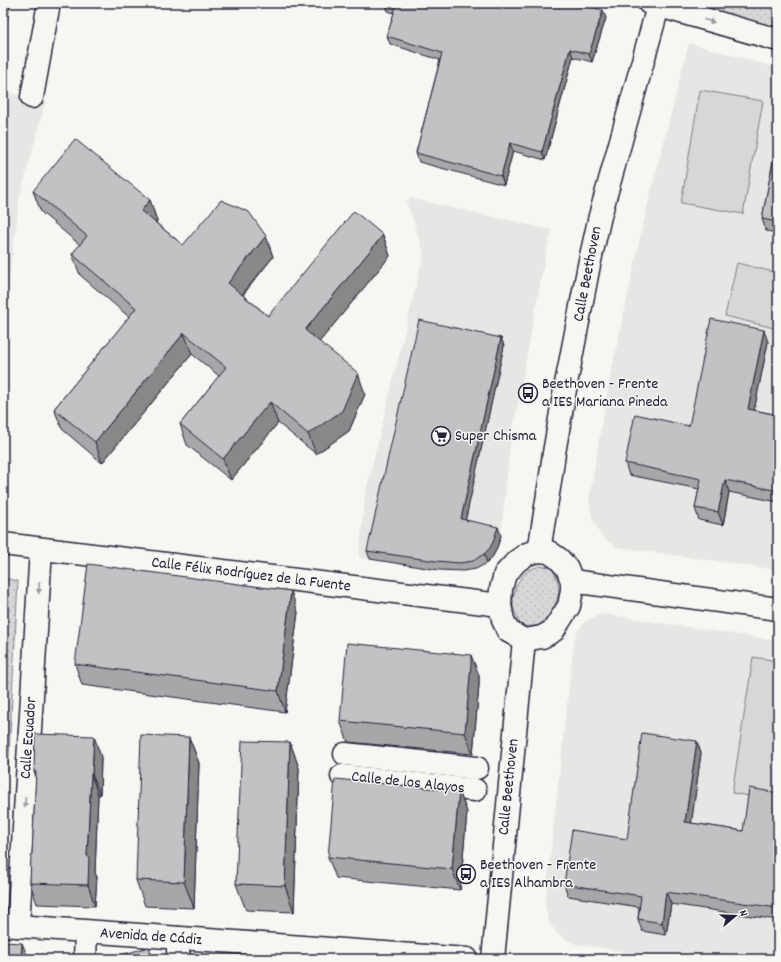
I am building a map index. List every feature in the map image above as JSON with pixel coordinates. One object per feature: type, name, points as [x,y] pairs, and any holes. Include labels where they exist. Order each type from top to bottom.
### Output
[{"type":"street","points":[[32,97],[49,3]]},
{"type":"street","points":[[656,4],[778,40]]},
{"type":"street","name":"Calle Beethoven","points":[[539,551],[562,407],[589,265],[600,216],[656,4]]},
{"type":"street","name":"Calle Félix Rodríguez de la Fuente","points":[[3,544],[500,605]]},
{"type":"street","name":"Calle Ecuador","points":[[10,926],[41,549]]},
{"type":"street","points":[[539,551],[549,552],[559,559],[567,568],[572,581],[569,606],[553,631],[542,637],[524,640],[508,631],[503,620],[500,605],[501,589],[505,574],[517,561],[527,554],[539,551]]},
{"type":"street","points":[[572,581],[778,609]]},
{"type":"street","name":"Calle Beethoven","points":[[493,959],[524,640]]},
{"type":"street","name":"Calle de los Alayos","points":[[342,776],[476,779],[345,754]]},
{"type":"street","name":"Avenida de Cádiz","points":[[10,926],[86,932],[178,949],[467,959]]},
{"type":"street","points":[[85,959],[86,932]]},
{"type":"shaded area","points":[[697,3],[778,3],[778,28],[701,6]]},
{"type":"shaded area","points":[[689,43],[778,68],[778,570],[617,547],[602,537],[593,521],[589,500],[608,387],[645,215]]},
{"type":"shaded area","points":[[700,90],[763,101],[743,214],[681,203]]},
{"type":"shaded area","points":[[3,92],[46,100],[20,196],[3,324]]},
{"type":"shaded area","points":[[409,198],[552,230],[545,258],[510,446],[501,536],[493,556],[482,566],[467,571],[439,570],[359,558],[365,495],[424,253],[406,200],[410,201]]},
{"type":"shaded area","points":[[737,263],[778,273],[778,329],[725,316]]},
{"type":"shaded area","points":[[540,566],[551,567],[557,578],[559,592],[556,603],[549,617],[539,625],[528,627],[520,624],[514,611],[513,598],[517,584],[522,576],[530,569]]},
{"type":"shaded area","points":[[3,578],[18,581],[8,773],[3,773]]},
{"type":"shaded area","points":[[604,614],[778,641],[778,959],[671,959],[576,944],[564,939],[550,924],[545,904],[574,640],[578,630],[585,622]]},
{"type":"shaded area","points":[[753,657],[778,661],[778,801],[732,793]]},
{"type":"building","points":[[386,3],[576,3],[603,10],[589,54],[570,49],[542,152],[510,143],[501,176],[416,153],[442,53],[387,36],[396,6]]},
{"type":"building","points":[[778,135],[778,222],[762,219]]},
{"type":"building","points":[[75,139],[150,200],[141,211],[183,245],[221,200],[249,212],[266,236],[228,283],[268,316],[354,211],[383,235],[305,330],[358,373],[342,411],[308,434],[270,402],[223,459],[180,424],[226,367],[184,333],[95,442],[54,409],[136,308],[72,254],[87,236],[33,191]]},
{"type":"building","points":[[711,319],[764,330],[748,409],[778,415],[778,491],[725,480],[718,512],[695,508],[701,479],[625,463],[635,414],[689,426]]},
{"type":"building","name":"Super Chisma","points":[[419,320],[501,338],[461,519],[498,527],[490,548],[473,561],[460,563],[436,561],[367,551]]},
{"type":"building","points":[[88,564],[291,591],[278,691],[75,664]]},
{"type":"building","points":[[347,643],[471,655],[465,733],[340,721]]},
{"type":"building","points":[[642,733],[697,741],[685,822],[743,831],[749,788],[778,793],[778,908],[666,892],[662,923],[638,919],[641,896],[564,884],[572,830],[627,839]]},
{"type":"building","points":[[35,734],[94,736],[87,856],[89,856],[88,885],[30,883],[36,772],[34,772]]},
{"type":"building","points":[[141,735],[189,737],[184,882],[136,880]]},
{"type":"building","points":[[242,741],[290,742],[285,886],[236,884]]},
{"type":"building","points":[[335,779],[459,791],[452,869],[328,857]]},
{"type":"building","points":[[3,942],[22,943],[21,959],[3,959]]},
{"type":"building","points":[[149,947],[153,959],[107,959]]},
{"type":"building","points":[[197,955],[272,959],[197,959]]},
{"type":"place","name":"Beethoven - Frente a IES Mariana Pineda","points":[[528,393]]},
{"type":"place","name":"Super Chisma","points":[[441,436]]},
{"type":"place","name":"Beethoven - Frente a IES Alhambra","points":[[466,874]]}]
